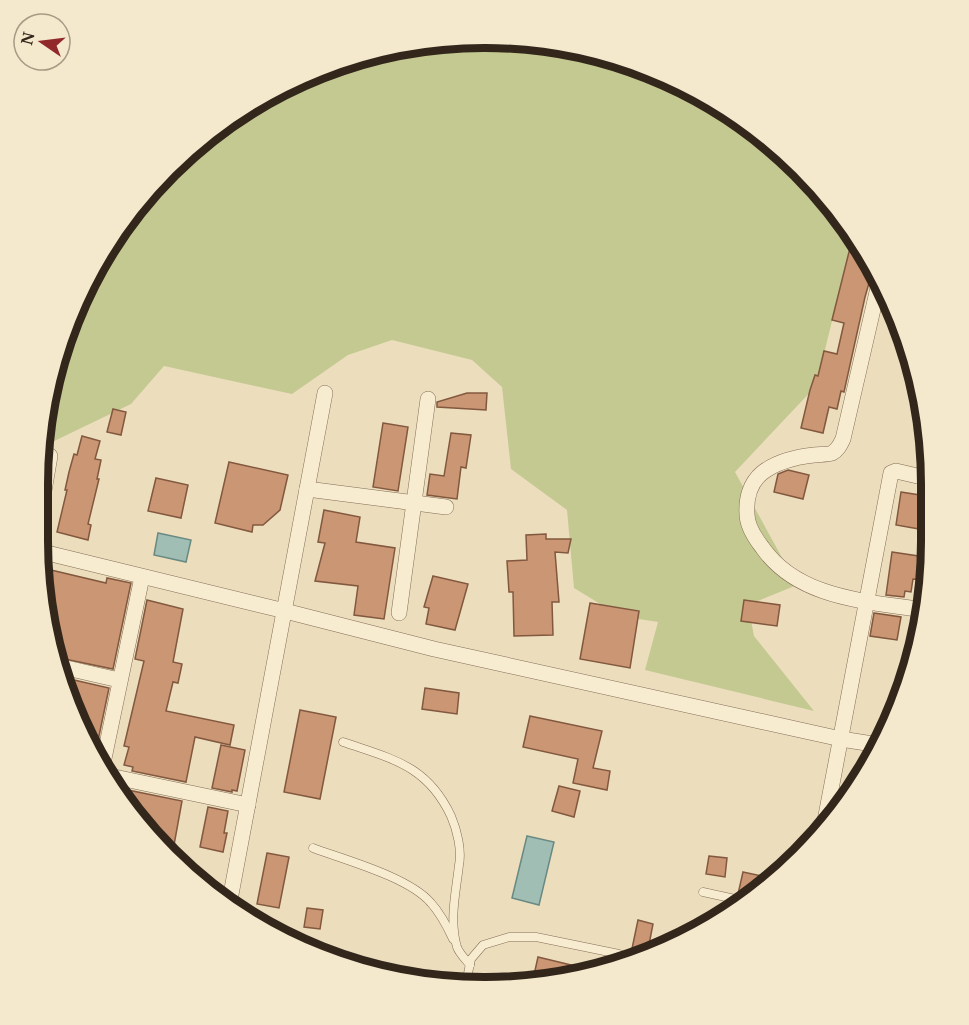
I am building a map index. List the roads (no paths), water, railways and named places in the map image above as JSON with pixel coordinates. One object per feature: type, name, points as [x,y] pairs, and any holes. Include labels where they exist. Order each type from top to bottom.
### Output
[{"type":"street","points":[[877,293],[843,439],[838,449],[830,454],[789,459],[762,473],[750,488],[747,521],[767,555],[807,586],[833,595],[915,609]]},
{"type":"street","points":[[231,895],[325,393]]},
{"type":"street","points":[[399,613],[428,399]]},
{"type":"street","points":[[49,463],[50,456]]},
{"type":"street","points":[[827,811],[891,473],[896,471],[921,477]]},
{"type":"street","points":[[307,489],[446,507]]},
{"type":"street","points":[[48,553],[285,610],[435,649],[871,744]]},
{"type":"street","points":[[104,756],[142,577]]},
{"type":"street","points":[[67,668],[119,680]]},
{"type":"street","points":[[119,778],[248,805]]},
{"type":"lane","points":[[343,742],[409,766],[429,781],[444,802],[456,827],[460,861],[454,900],[457,949]]},
{"type":"lane","points":[[312,848],[410,886],[430,901],[445,922],[457,949],[470,965]]},
{"type":"lane","points":[[703,892],[732,899]]},
{"type":"lane","points":[[467,976],[471,959],[483,945],[509,937],[536,936],[620,954]]},
{"type":"water","points":[[158,533],[191,540],[186,562],[154,555]]},
{"type":"water","points":[[527,836],[554,842],[539,905],[512,898]]}]
